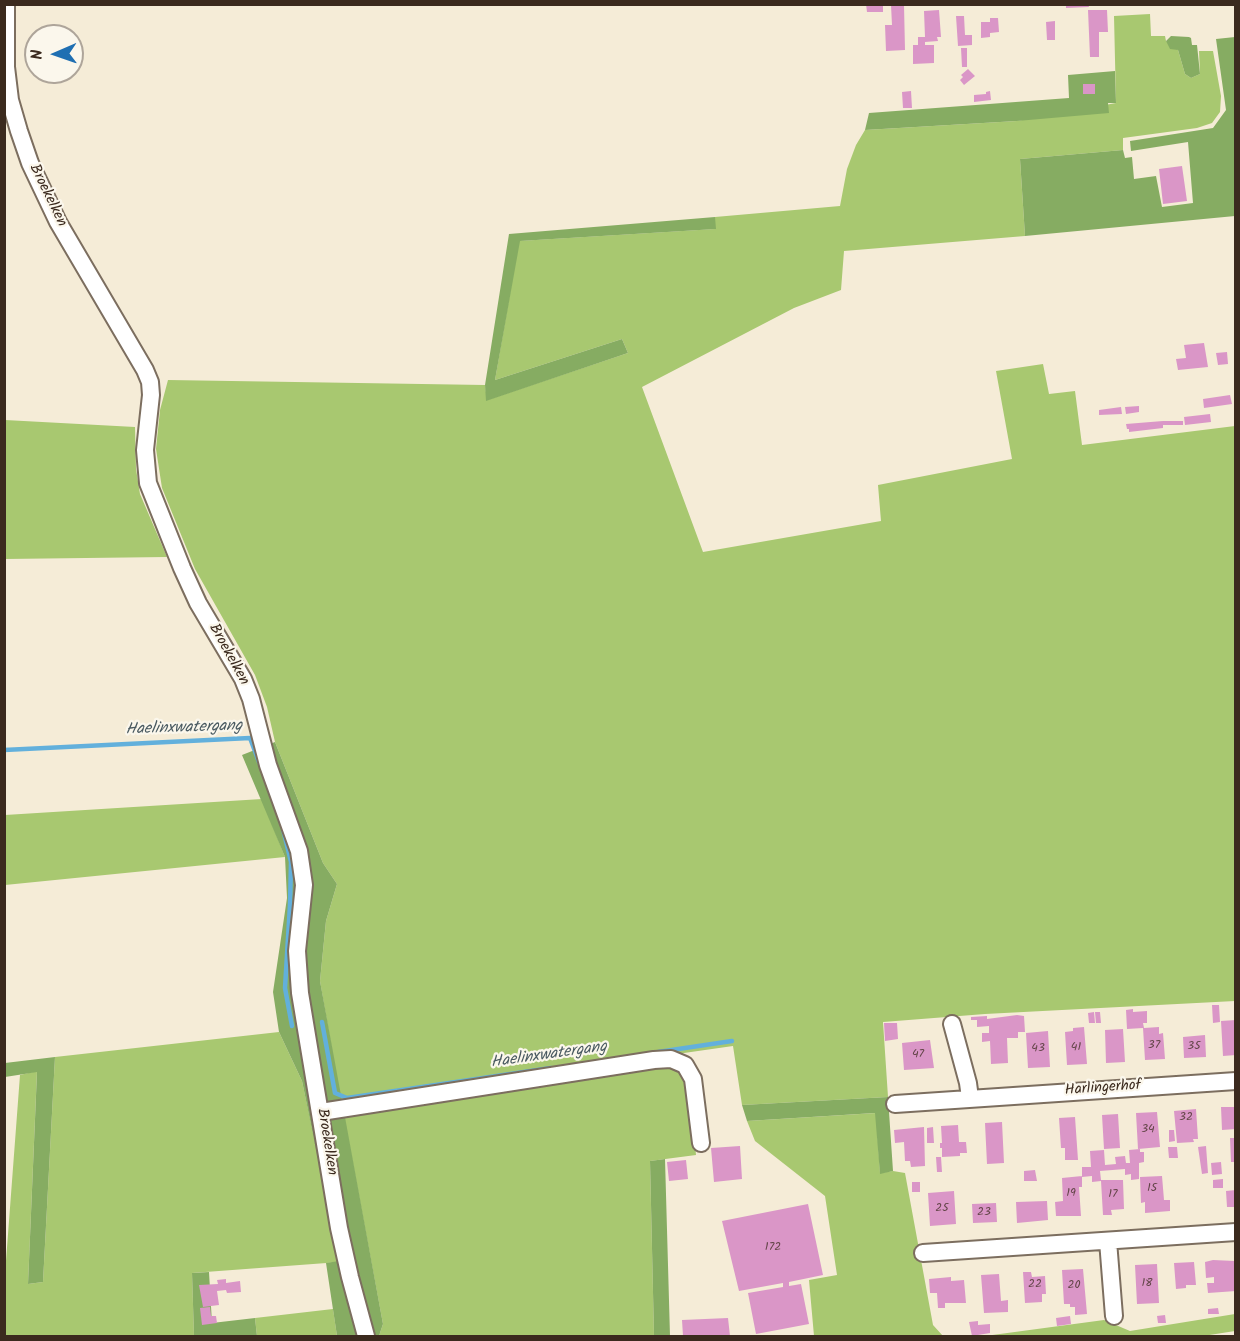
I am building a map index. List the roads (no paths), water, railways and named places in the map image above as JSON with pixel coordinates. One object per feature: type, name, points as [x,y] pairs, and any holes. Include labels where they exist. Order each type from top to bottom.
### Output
[{"type":"street","name":"Broekelken","points":[[6,4],[6,67],[10,100],[30,163],[58,222],[150,382],[151,395],[145,450],[148,483],[198,603],[243,679],[251,699],[268,765],[299,851],[304,885],[297,973],[339,1228],[366,1336]]},
{"type":"street","points":[[952,1024],[970,1098]]},
{"type":"street","points":[[321,1112],[670,1059],[685,1065],[693,1079],[701,1143]]},
{"type":"street","name":"Harlingerhof","points":[[895,1104],[1236,1081]]},
{"type":"street","points":[[923,1252],[1236,1232]]},
{"type":"street","points":[[1108,1241],[1114,1316]]},
{"type":"waterway","name":"Haelinxwatergang","points":[[4,750],[250,738],[259,762]]},
{"type":"waterway","name":"Haelinxwatergang","points":[[283,829],[291,862],[285,988],[292,1026]]},
{"type":"waterway","name":"Haelinxwatergang","points":[[322,1022],[335,1093],[347,1098],[551,1068]]},
{"type":"waterway","name":"Haelinxwatergang","points":[[658,1052],[732,1041]]}]
